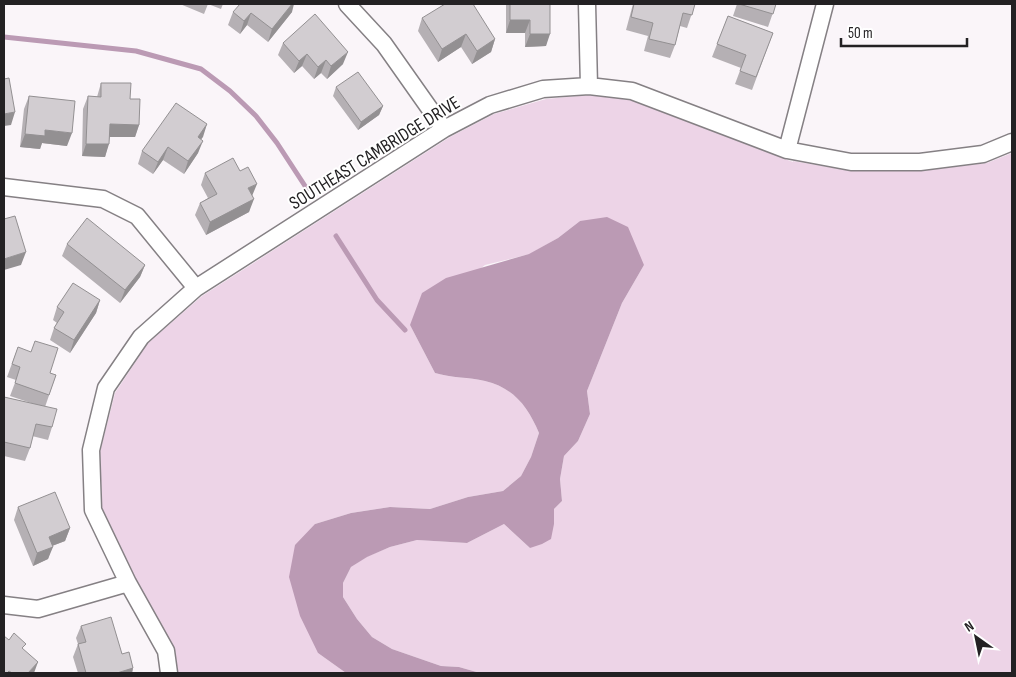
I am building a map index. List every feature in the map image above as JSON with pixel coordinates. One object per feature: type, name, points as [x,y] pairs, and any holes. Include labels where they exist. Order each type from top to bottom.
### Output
[{"type":"street","points":[[347,4],[384,44],[444,129]]},
{"type":"street","points":[[587,4],[588,86]]},
{"type":"street","points":[[786,150],[825,4]]},
{"type":"street","name":"SOUTHEAST CAMBRIDGE DRIVE","points":[[169,673],[166,650],[128,583],[93,510],[91,450],[106,388],[141,337],[196,288],[444,129],[490,105],[543,89],[588,86],[632,91],[786,150],[851,162],[920,162],[983,154],[1012,142]]},
{"type":"street","points":[[4,187],[103,199],[137,216],[196,288]]},
{"type":"street","points":[[4,605],[38,608],[128,583]]},
{"type":"shaded area","points":[[589,95],[630,100],[793,162],[851,171],[921,171],[987,163],[1012,153],[1012,673],[480,673],[459,667],[441,666],[392,649],[372,637],[357,619],[343,597],[343,583],[351,567],[366,557],[390,547],[417,540],[467,543],[504,524],[530,548],[554,524],[554,509],[562,501],[560,479],[564,456],[578,441],[590,414],[587,391],[622,303],[644,265],[580,221],[558,238],[530,254],[485,265],[410,325],[435,373],[485,381],[504,388],[525,407],[539,433],[531,457],[521,476],[503,491],[468,497],[430,509],[390,507],[351,513],[315,524],[318,653],[346,673],[178,673],[175,650],[136,579],[102,508],[100,452],[115,393],[148,343],[202,296],[450,137],[494,114],[546,99]]},
{"type":"shaded area","points":[[607,217],[628,227],[644,265],[622,303],[587,391],[590,414],[578,441],[564,456],[560,479],[562,501],[554,509],[551,539],[530,548],[504,524],[467,543],[417,540],[390,547],[367,557],[351,567],[343,583],[343,597],[357,619],[372,637],[392,649],[441,666],[459,667],[480,673],[346,673],[318,653],[300,616],[289,577],[295,545],[315,524],[351,513],[390,507],[430,509],[468,497],[503,491],[521,476],[531,457],[539,433],[525,407],[504,388],[485,381],[435,373],[410,325],[422,293],[446,278],[529,254],[558,238],[580,221]]},
{"type":"building","points":[[240,4],[292,4],[272,29],[251,13],[244,21],[233,12]]},
{"type":"building","points":[[445,4],[473,4],[495,39],[477,51],[466,34],[442,49],[422,18]]},
{"type":"building","points":[[510,4],[550,4],[550,34],[530,34],[530,20],[510,20]]},
{"type":"building","points":[[634,4],[695,4],[692,15],[683,13],[675,45],[649,39],[653,23],[631,17]]},
{"type":"building","points":[[739,4],[776,4],[773,14]]},
{"type":"building","points":[[315,14],[348,52],[331,66],[326,60],[318,67],[307,54],[299,61],[283,43]]},
{"type":"building","points":[[728,16],[773,33],[756,77],[740,71],[746,55],[717,44]]},
{"type":"building","points":[[358,72],[383,106],[361,122],[336,87]]},
{"type":"building","points":[[9,78],[15,112],[4,114],[4,79]]},
{"type":"building","points":[[101,83],[131,83],[130,99],[140,99],[139,125],[110,124],[109,144],[86,144],[88,96],[101,97]]},
{"type":"building","points":[[29,96],[75,101],[72,133],[45,130],[45,136],[25,134]]},
{"type":"building","points":[[176,103],[207,124],[198,137],[203,141],[188,161],[168,147],[158,162],[142,151]]},
{"type":"building","points":[[233,158],[240,171],[248,167],[257,184],[248,188],[254,199],[210,222],[200,203],[217,194],[205,173]]},
{"type":"building","points":[[15,216],[26,252],[4,259],[4,219]]},
{"type":"building","points":[[87,218],[145,265],[125,290],[67,244]]},
{"type":"building","points":[[73,283],[100,300],[74,340],[54,328],[64,312],[57,307]]},
{"type":"building","points":[[35,341],[58,348],[50,373],[56,375],[49,395],[15,383],[20,367],[12,364],[18,347],[31,352]]},
{"type":"building","points":[[4,397],[57,409],[52,427],[36,424],[30,448],[4,442]]},
{"type":"building","points":[[55,492],[70,528],[49,537],[53,547],[37,553],[18,507]]},
{"type":"building","points":[[111,617],[122,654],[129,652],[133,668],[117,673],[86,673],[78,644],[86,642],[81,626]]},
{"type":"building","points":[[14,633],[26,644],[22,648],[38,662],[28,673],[12,673],[9,671],[4,673],[4,636],[9,640]]},
{"type":"waterway","points":[[4,37],[136,51],[201,69],[230,91],[256,116],[277,143],[307,189]]},
{"type":"waterway","points":[[336,236],[377,300],[405,330]]}]
